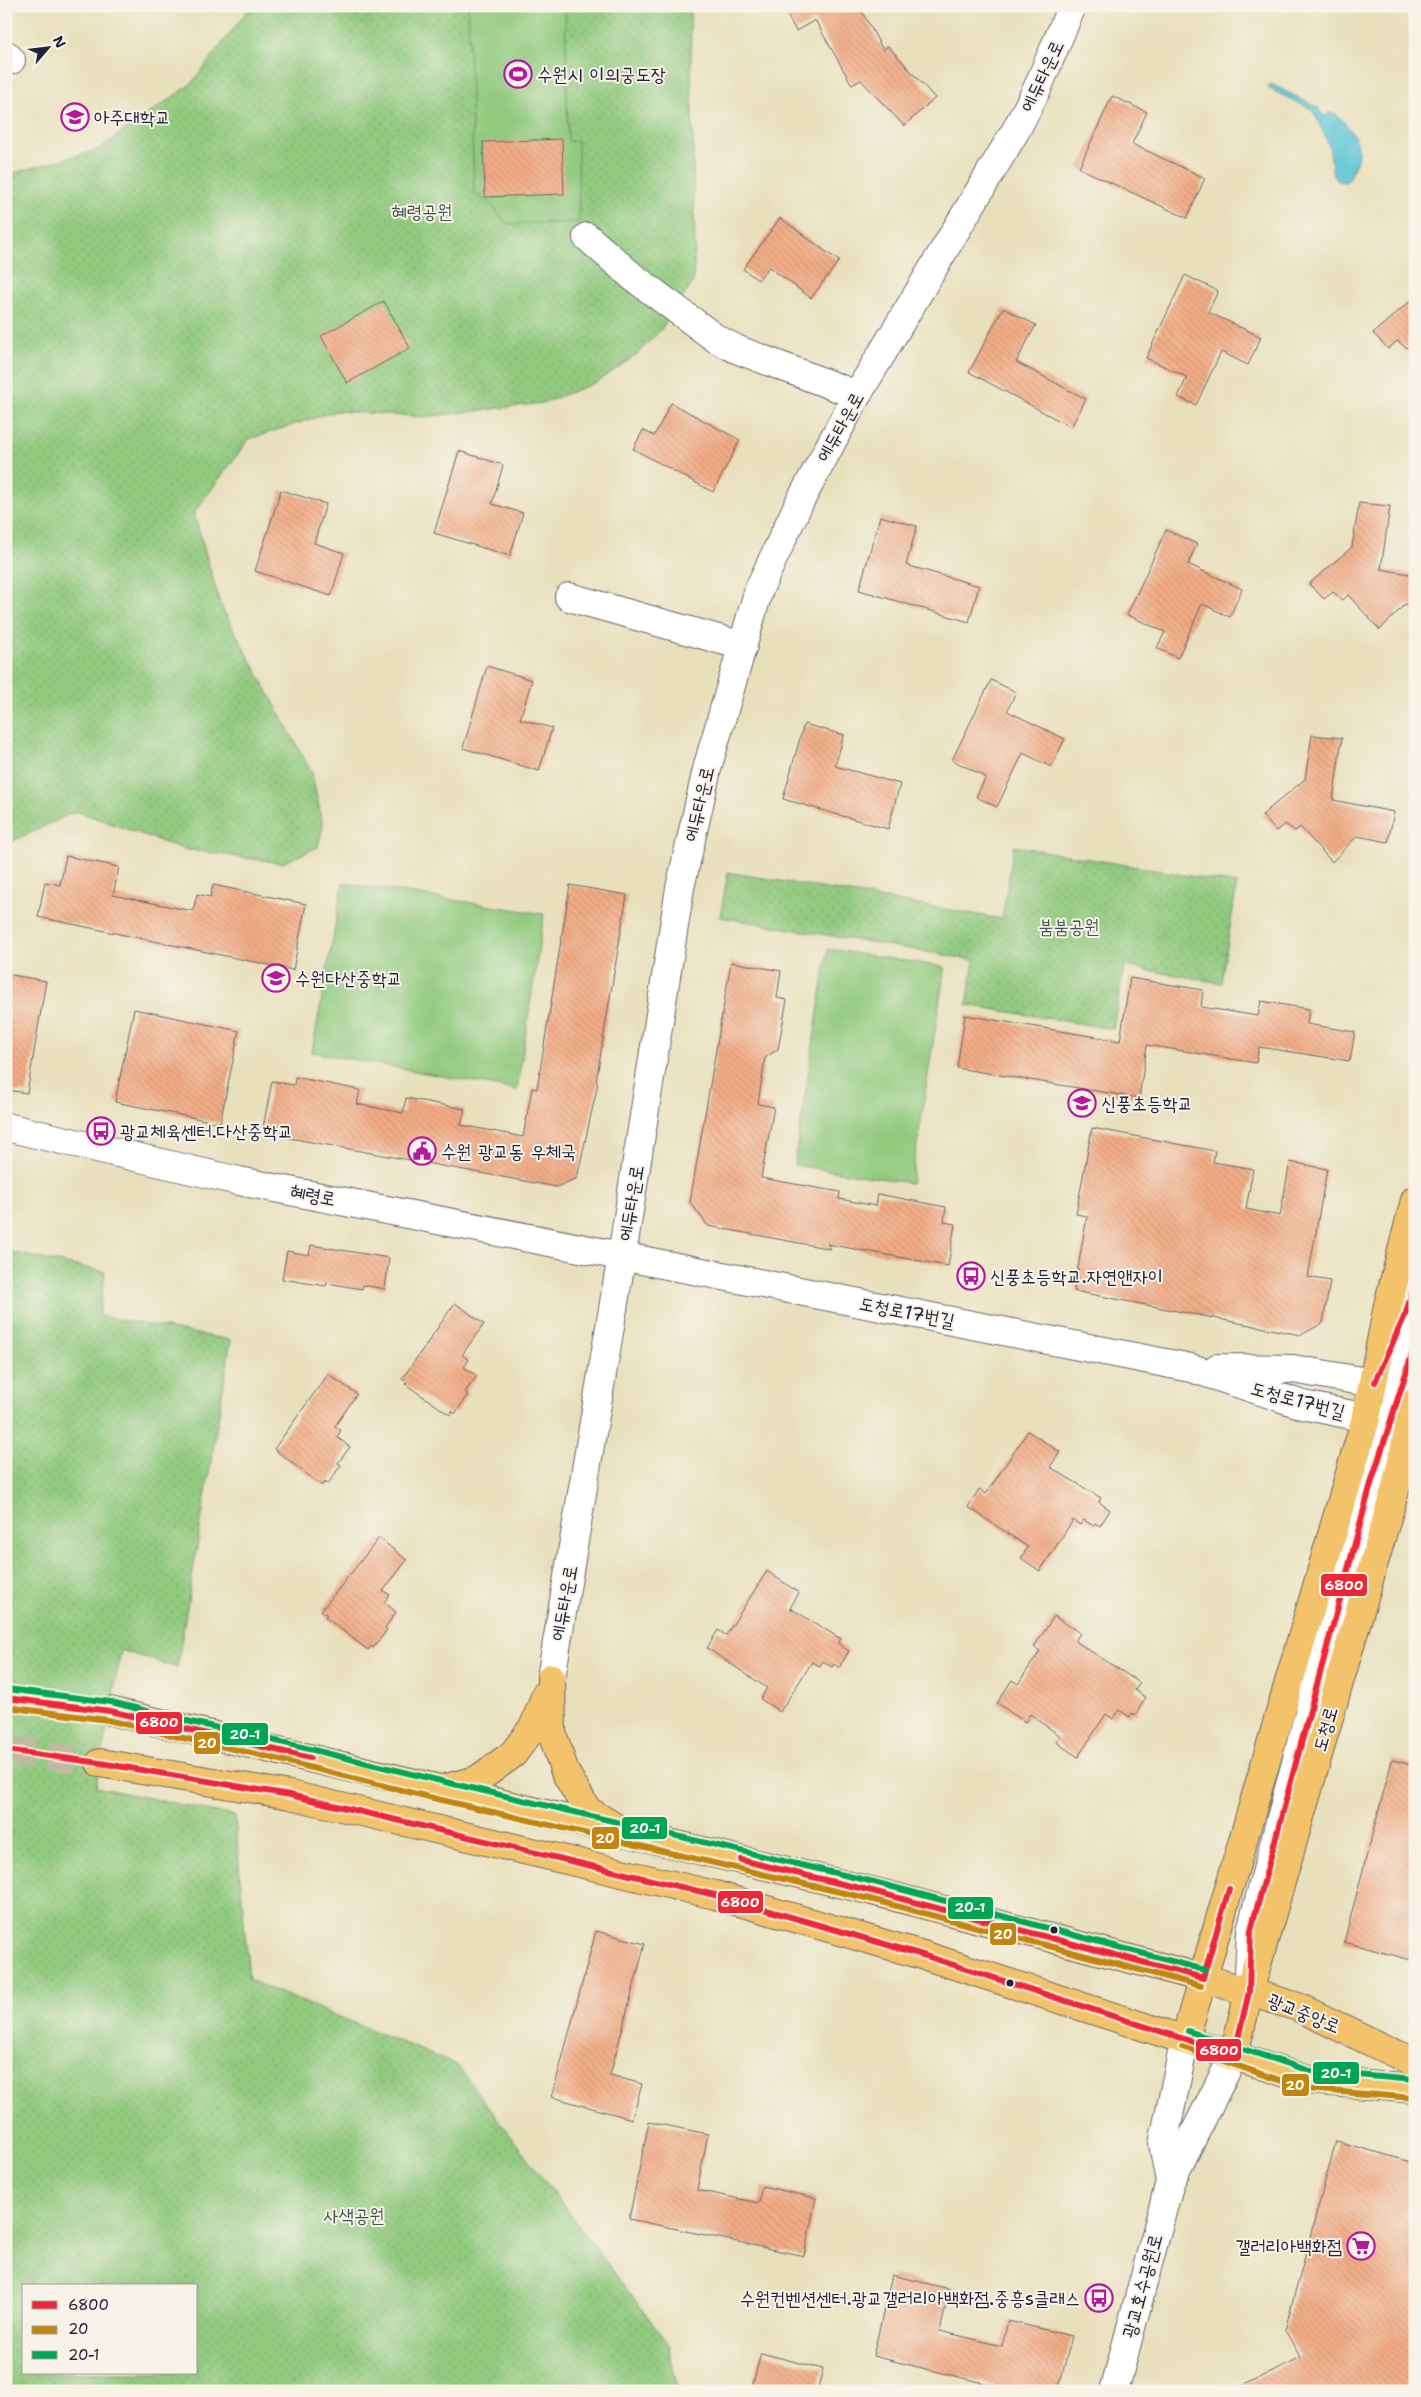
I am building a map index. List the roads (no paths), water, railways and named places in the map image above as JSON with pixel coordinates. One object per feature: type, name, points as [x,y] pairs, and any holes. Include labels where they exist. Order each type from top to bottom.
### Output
[{"type":"main road","points":[[1185,2039],[1203,1978],[1402,1411],[1374,1383],[1388,1305],[1415,1200]]},
{"type":"main road","name":"도청로","points":[[1234,2055],[1249,1992],[1396,1486],[1402,1411]]},
{"type":"main road","points":[[438,1790],[477,1780],[513,1754],[534,1726],[551,1678]]},
{"type":"main road","points":[[551,1678],[552,1733],[565,1772],[587,1810],[621,1832]]},
{"type":"main road","name":"광교중앙로","points":[[110,1712],[872,1891],[1203,1978],[1298,2007],[1415,2063]]},
{"type":"main road","points":[[100,1763],[290,1795],[715,1895],[926,1956],[1308,2080],[1415,2089]]},
{"type":"street","name":"에듀타운로","points":[[551,1678],[622,1255],[680,888],[708,765],[759,589],[798,505],[857,395],[1016,130],[1037,89],[1072,6]]},
{"type":"street","points":[[587,237],[633,277],[715,338],[736,349],[857,395]]},
{"type":"street","points":[[569,597],[743,646]]},
{"type":"street","name":"혜령로","points":[[6,1127],[239,1181],[622,1255]]},
{"type":"street","name":"도청로17번길","points":[[622,1255],[1191,1368],[1303,1405],[1402,1411]]},
{"type":"street","points":[[1374,1383],[1406,1313],[1415,1280]]},
{"type":"street","points":[[1402,1411],[1415,1344]]},
{"type":"street","name":"도청로17번길","points":[[1191,1368],[1293,1369],[1374,1383],[1402,1411]]},
{"type":"street","name":"광교호수공원로","points":[[1170,2182],[1163,2144],[1185,2039]]},
{"type":"street","name":"광교호수공원로","points":[[1114,2391],[1170,2182],[1234,2055]]},
{"type":"water","points":[[1271,84],[1319,108],[1320,113],[1326,116],[1329,113],[1336,114],[1351,131],[1357,143],[1358,156],[1351,176],[1346,182],[1338,181],[1333,174],[1329,145],[1313,110],[1268,88]]},
{"type":"tunnel","points":[[6,1698],[110,1711]]},
{"type":"tunnel","points":[[6,1750],[100,1763]]},
{"type":"place","name":"수원시 이의궁도장","points":[[518,74]]},
{"type":"place","name":"아주대학교","points":[[75,117]]},
{"type":"place","name":"수원다산중학교","points":[[276,978]]},
{"type":"place","name":"신풍초등학교","points":[[1082,1103]]},
{"type":"place","name":"광교체육센터.다산중학교","points":[[101,1131]]},
{"type":"place","name":"수원 광교동 우체국","points":[[422,1151]]},
{"type":"place","name":"신풍초등학교.자연앤자이","points":[[971,1276]]},
{"type":"place","name":"갤러리아백화점","points":[[1361,2246]]},
{"type":"place","name":"수원컨벤션센터.광교갤러리아백화점.중흥s클래스","points":[[1099,2298]]},
{"type":"park label","name":"혜령공원","points":[[422,211]]},
{"type":"park label","name":"붐붐공원","points":[[1069,926]]},
{"type":"park label","name":"사색공원","points":[[354,2215]]}]
